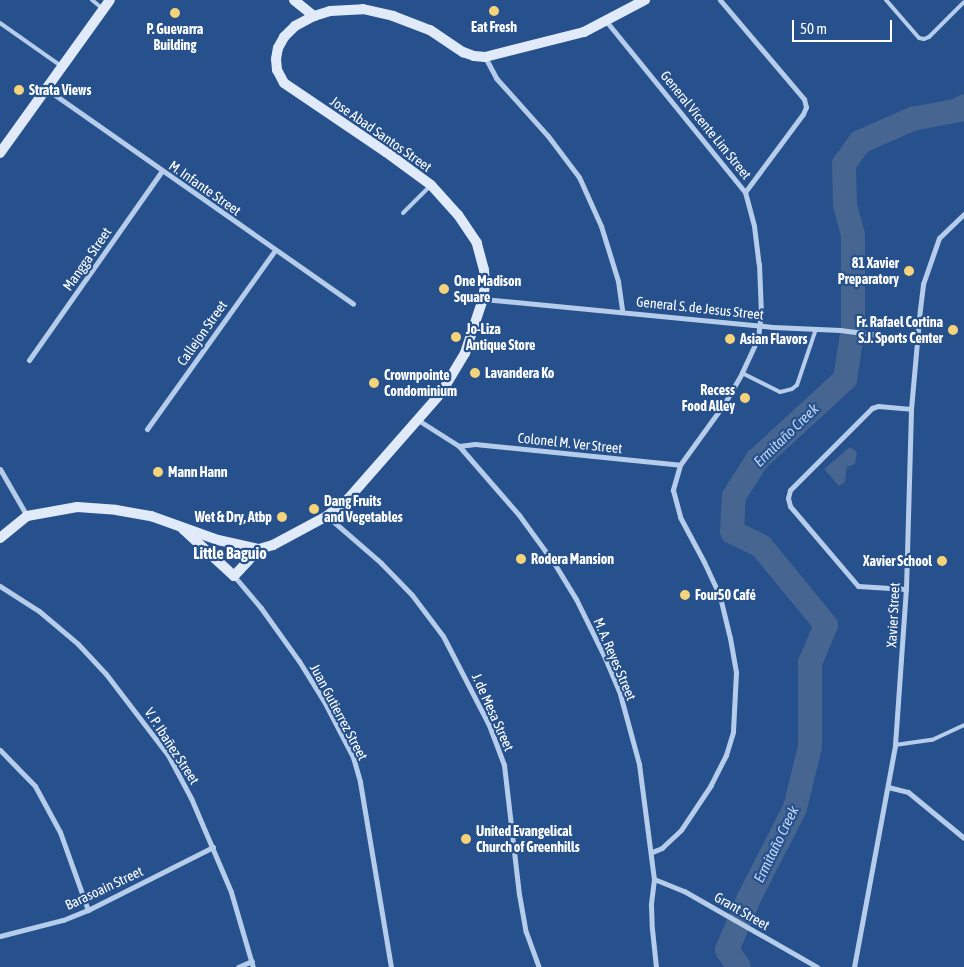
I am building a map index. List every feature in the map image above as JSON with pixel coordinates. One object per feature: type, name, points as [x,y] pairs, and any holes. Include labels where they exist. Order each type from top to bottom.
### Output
[{"type":"street","points":[[294,0],[314,16]]},
{"type":"street","points":[[622,311],[618,281],[601,226],[579,177],[548,136],[496,78],[485,57],[566,38],[606,21],[645,0]]},
{"type":"street","points":[[720,0],[804,99],[806,107],[803,114],[745,192]]},
{"type":"street","points":[[0,153],[24,114],[62,66],[106,4]]},
{"type":"street","name":"Jose Abad Santos Street","points":[[234,576],[259,549],[273,545],[326,516],[348,499],[418,420],[441,393],[465,353],[483,299],[485,284],[484,270],[477,243],[458,215],[430,185],[386,152],[284,83],[277,70],[278,48],[295,26],[314,16],[345,10],[378,11],[430,30],[469,54],[485,57]]},
{"type":"street","name":"General Vicente Lim Street","points":[[606,21],[745,192],[754,226],[760,264],[761,326],[742,374],[710,425],[680,465],[673,490],[680,517],[720,597],[736,672],[736,706],[733,732],[726,755],[711,785],[682,830],[662,848],[652,852]]},
{"type":"street","name":"M. Infante Street","points":[[45,88],[354,304]]},
{"type":"street","name":"Mangga Street","points":[[29,360],[162,171]]},
{"type":"street","name":"Xavier Street","points":[[854,967],[895,745],[906,589],[911,409],[916,340],[924,284],[932,253],[939,238],[964,214]]},
{"type":"street","name":"Callejon Street","points":[[148,429],[275,250]]},
{"type":"street","name":"General S. de Jesus Street","points":[[483,299],[761,326],[840,330],[916,340]]},
{"type":"street","points":[[906,589],[858,586],[790,506],[788,498],[790,490],[872,408],[878,406],[911,409]]},
{"type":"street","name":"M. A. Reyes Street","points":[[418,420],[459,446],[483,472],[534,535],[572,591],[620,694],[639,764],[652,852],[654,879],[651,905],[656,967]]},
{"type":"street","name":"Colonel M. Ver Street","points":[[459,446],[475,444],[680,465]]},
{"type":"street","points":[[0,469],[27,516]]},
{"type":"street","points":[[0,538],[27,516],[77,507],[116,510],[151,516],[183,529],[259,549]]},
{"type":"street","name":"J. de Mesa Street","points":[[326,516],[381,563],[412,595],[443,636],[480,708],[504,765],[519,894],[526,932],[539,967]]},
{"type":"street","points":[[183,529],[234,576]]},
{"type":"street","name":"Juan Gutierrez Street","points":[[234,576],[261,608],[299,661],[325,703],[353,757],[360,782],[391,967]]},
{"type":"street","name":"V. P. Ibañez Street","points":[[0,586],[39,611],[78,644],[106,674],[168,755],[192,798],[213,847],[231,892],[252,964]]},
{"type":"street","points":[[0,750],[35,786],[60,832],[88,910]]},
{"type":"street","points":[[888,787],[908,792],[964,838]]},
{"type":"street","name":"Barasoain Street","points":[[0,936],[62,920],[88,910],[213,847]]},
{"type":"street","name":"Grant Street","points":[[654,879],[684,891],[817,967]]},
{"type":"street","points":[[238,967],[252,964]]},
{"type":"lane","points":[[92,0],[106,4]]},
{"type":"lane","points":[[886,0],[919,38],[924,39],[929,37],[964,2]]},
{"type":"lane","points":[[0,23],[62,66]]},
{"type":"lane","points":[[403,213],[430,185]]},
{"type":"lane","points":[[742,374],[780,392],[792,389],[797,385],[816,329]]},
{"type":"lane","points":[[895,745],[932,740],[964,725]]},
{"type":"water","points":[[850,447],[857,452],[855,464],[847,467],[845,482],[839,486],[824,469]]},
{"type":"waterway","name":"Ermitaño Creek","points":[[739,967],[727,950],[749,898],[795,808],[810,747],[810,663],[826,625],[761,546],[732,532],[734,496],[757,460],[845,379],[853,328],[853,235],[845,206],[844,164],[860,142],[912,119],[959,110],[964,106]]},
{"type":"place","name":"Eat Fresh","points":[[494,11]]},
{"type":"place","name":"P. Guevarra Building","points":[[175,13]]},
{"type":"place","name":"Strata Views","points":[[19,90]]},
{"type":"place","name":"81 Xavier Preparatory","points":[[909,271]]},
{"type":"place","name":"One Madison Square","points":[[444,289]]},
{"type":"place","name":"Fr. Rafael Cortina S.J. Sports Center","points":[[953,330]]},
{"type":"place","name":"Jo-Liza Antique Store","points":[[456,337]]},
{"type":"place","name":"Asian Flavors","points":[[730,339]]},
{"type":"place","name":"Lavandera Ko","points":[[475,373]]},
{"type":"place","name":"Crownpointe Condominium","points":[[374,383]]},
{"type":"place","name":"Recess Food Alley","points":[[745,398]]},
{"type":"place","name":"Mann Hann","points":[[158,472]]},
{"type":"place","name":"Dang Fruits and Vegetables","points":[[314,509]]},
{"type":"place","name":"Wet & Dry, Atbp","points":[[282,517]]},
{"type":"place","name":"Rodera Mansion","points":[[521,559]]},
{"type":"place","name":"Xavier School","points":[[942,561]]},
{"type":"place","name":"Four50 Café","points":[[685,595]]},
{"type":"place","name":"United Evangelical Church of Greenhills","points":[[466,839]]},
{"type":"district","name":"Little Baguio","points":[[230,553]]}]
